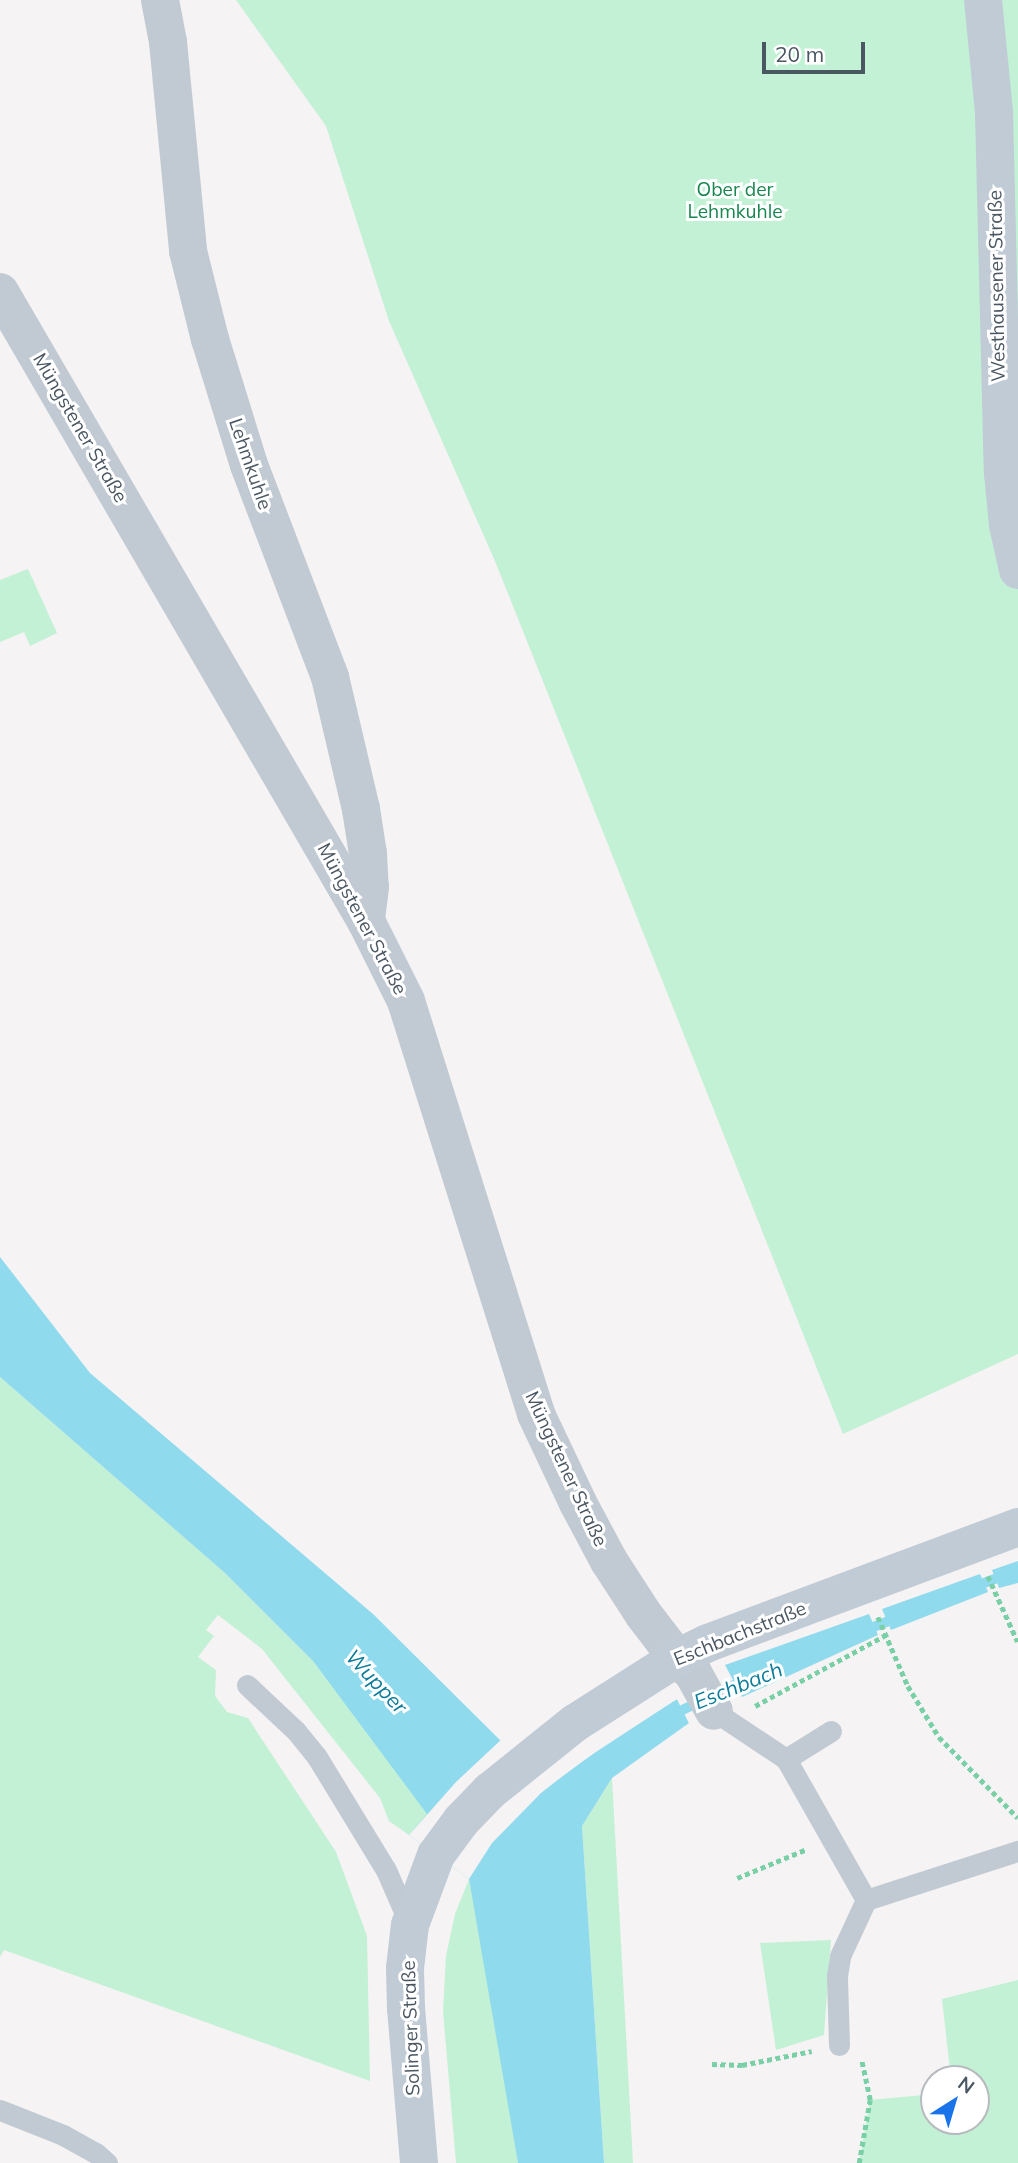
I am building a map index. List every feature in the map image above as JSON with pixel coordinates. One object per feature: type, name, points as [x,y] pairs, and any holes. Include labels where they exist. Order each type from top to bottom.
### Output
[{"type":"main road","name":"Westhausener Straße","points":[[983,0],[993,113],[1003,472],[1008,525],[1018,570]]},
{"type":"main road","name":"Eschbachstraße","points":[[436,1855],[461,1821],[520,1764],[575,1723],[675,1667],[708,1643],[1018,1527]]},
{"type":"main road","name":"Solinger Straße","points":[[419,2163],[405,1968],[410,1925],[436,1855]]},
{"type":"street","name":"Lehmkuhle","points":[[160,0],[168,42],[188,251],[210,339],[249,465],[330,677],[361,809],[368,854],[370,887],[366,920]]},
{"type":"street","name":"Müngstener Straße","points":[[0,292],[366,920],[406,1001],[536,1414],[578,1503],[609,1561],[675,1667],[732,1709]]},
{"type":"lane","points":[[247,1685],[296,1731],[317,1757],[386,1870],[410,1925]]},
{"type":"lane","points":[[732,1709],[786,1759],[866,1900]]},
{"type":"lane","points":[[786,1759],[831,1731]]},
{"type":"lane","points":[[839,2045],[837,1976],[840,1956],[866,1900],[1018,1851]]},
{"type":"lane","points":[[0,2110],[63,2135],[96,2153],[107,2163]]},
{"type":"path","points":[[986,1572],[1018,1642]]},
{"type":"path","points":[[876,1611],[908,1686],[939,1737],[1018,1818]]},
{"type":"path","points":[[732,1709],[886,1635]]},
{"type":"path","points":[[737,1878],[831,1839]]},
{"type":"path","points":[[712,2064],[742,2065],[839,2045]]},
{"type":"path","points":[[859,2163],[870,2100]]},
{"type":"green space","name":"Ober der Lehmkuhle","points":[[236,0],[1018,0],[1018,1354],[843,1434],[495,561],[389,321],[326,126]]},
{"type":"green space","points":[[28,569],[57,633],[30,646],[24,632],[0,642],[0,580]]},
{"type":"green space","points":[[0,1377],[225,1573],[313,1661],[428,1814],[409,1835],[389,1821],[380,1798],[262,1649],[218,1615],[206,1630],[214,1636],[198,1657],[216,1670],[215,1696],[227,1712],[248,1718],[336,1852],[367,1936],[370,2081],[4,1950],[0,1957]]},
{"type":"green space","points":[[612,1778],[633,2163],[604,2163],[582,1826]]},
{"type":"green space","points":[[469,1879],[509,2098],[518,2163],[456,2163],[443,2011],[446,1956],[455,1914]]},
{"type":"green space","points":[[831,1940],[824,2035],[776,2050],[760,1943]]},
{"type":"green space","points":[[1018,1980],[1018,2163],[859,2163],[870,2100],[920,2095],[920,2135],[990,2135],[990,2065],[949,2065],[942,1999]]},
{"type":"water","name":"Wupper","points":[[0,1257],[90,1373],[373,1614],[505,1745],[541,1792],[616,1737],[677,1699],[689,1723],[612,1778],[582,1826],[604,2163],[518,2163],[469,1879],[409,1835],[427,1814],[313,1661],[225,1573],[0,1377]]},
{"type":"water","points":[[1018,1561],[1018,1583],[999,1588],[992,1570]]},
{"type":"water","points":[[980,1574],[988,1592],[891,1630],[882,1609]]},
{"type":"water","points":[[869,1614],[878,1635],[742,1697],[725,1665]]},
{"type":"pier","points":[[676,1696],[680,1697],[693,1722],[689,1723],[677,1699],[579,1763],[541,1793],[492,1843],[469,1879],[409,1835],[456,1782],[503,1738],[542,1788],[577,1760]]},
{"type":"waterway","name":"Eschbach","points":[[971,1588],[1018,1570]]},
{"type":"waterway","name":"Eschbach","points":[[861,1632],[898,1617]]},
{"type":"waterway","name":"Eschbach","points":[[672,1715],[746,1679]]}]
